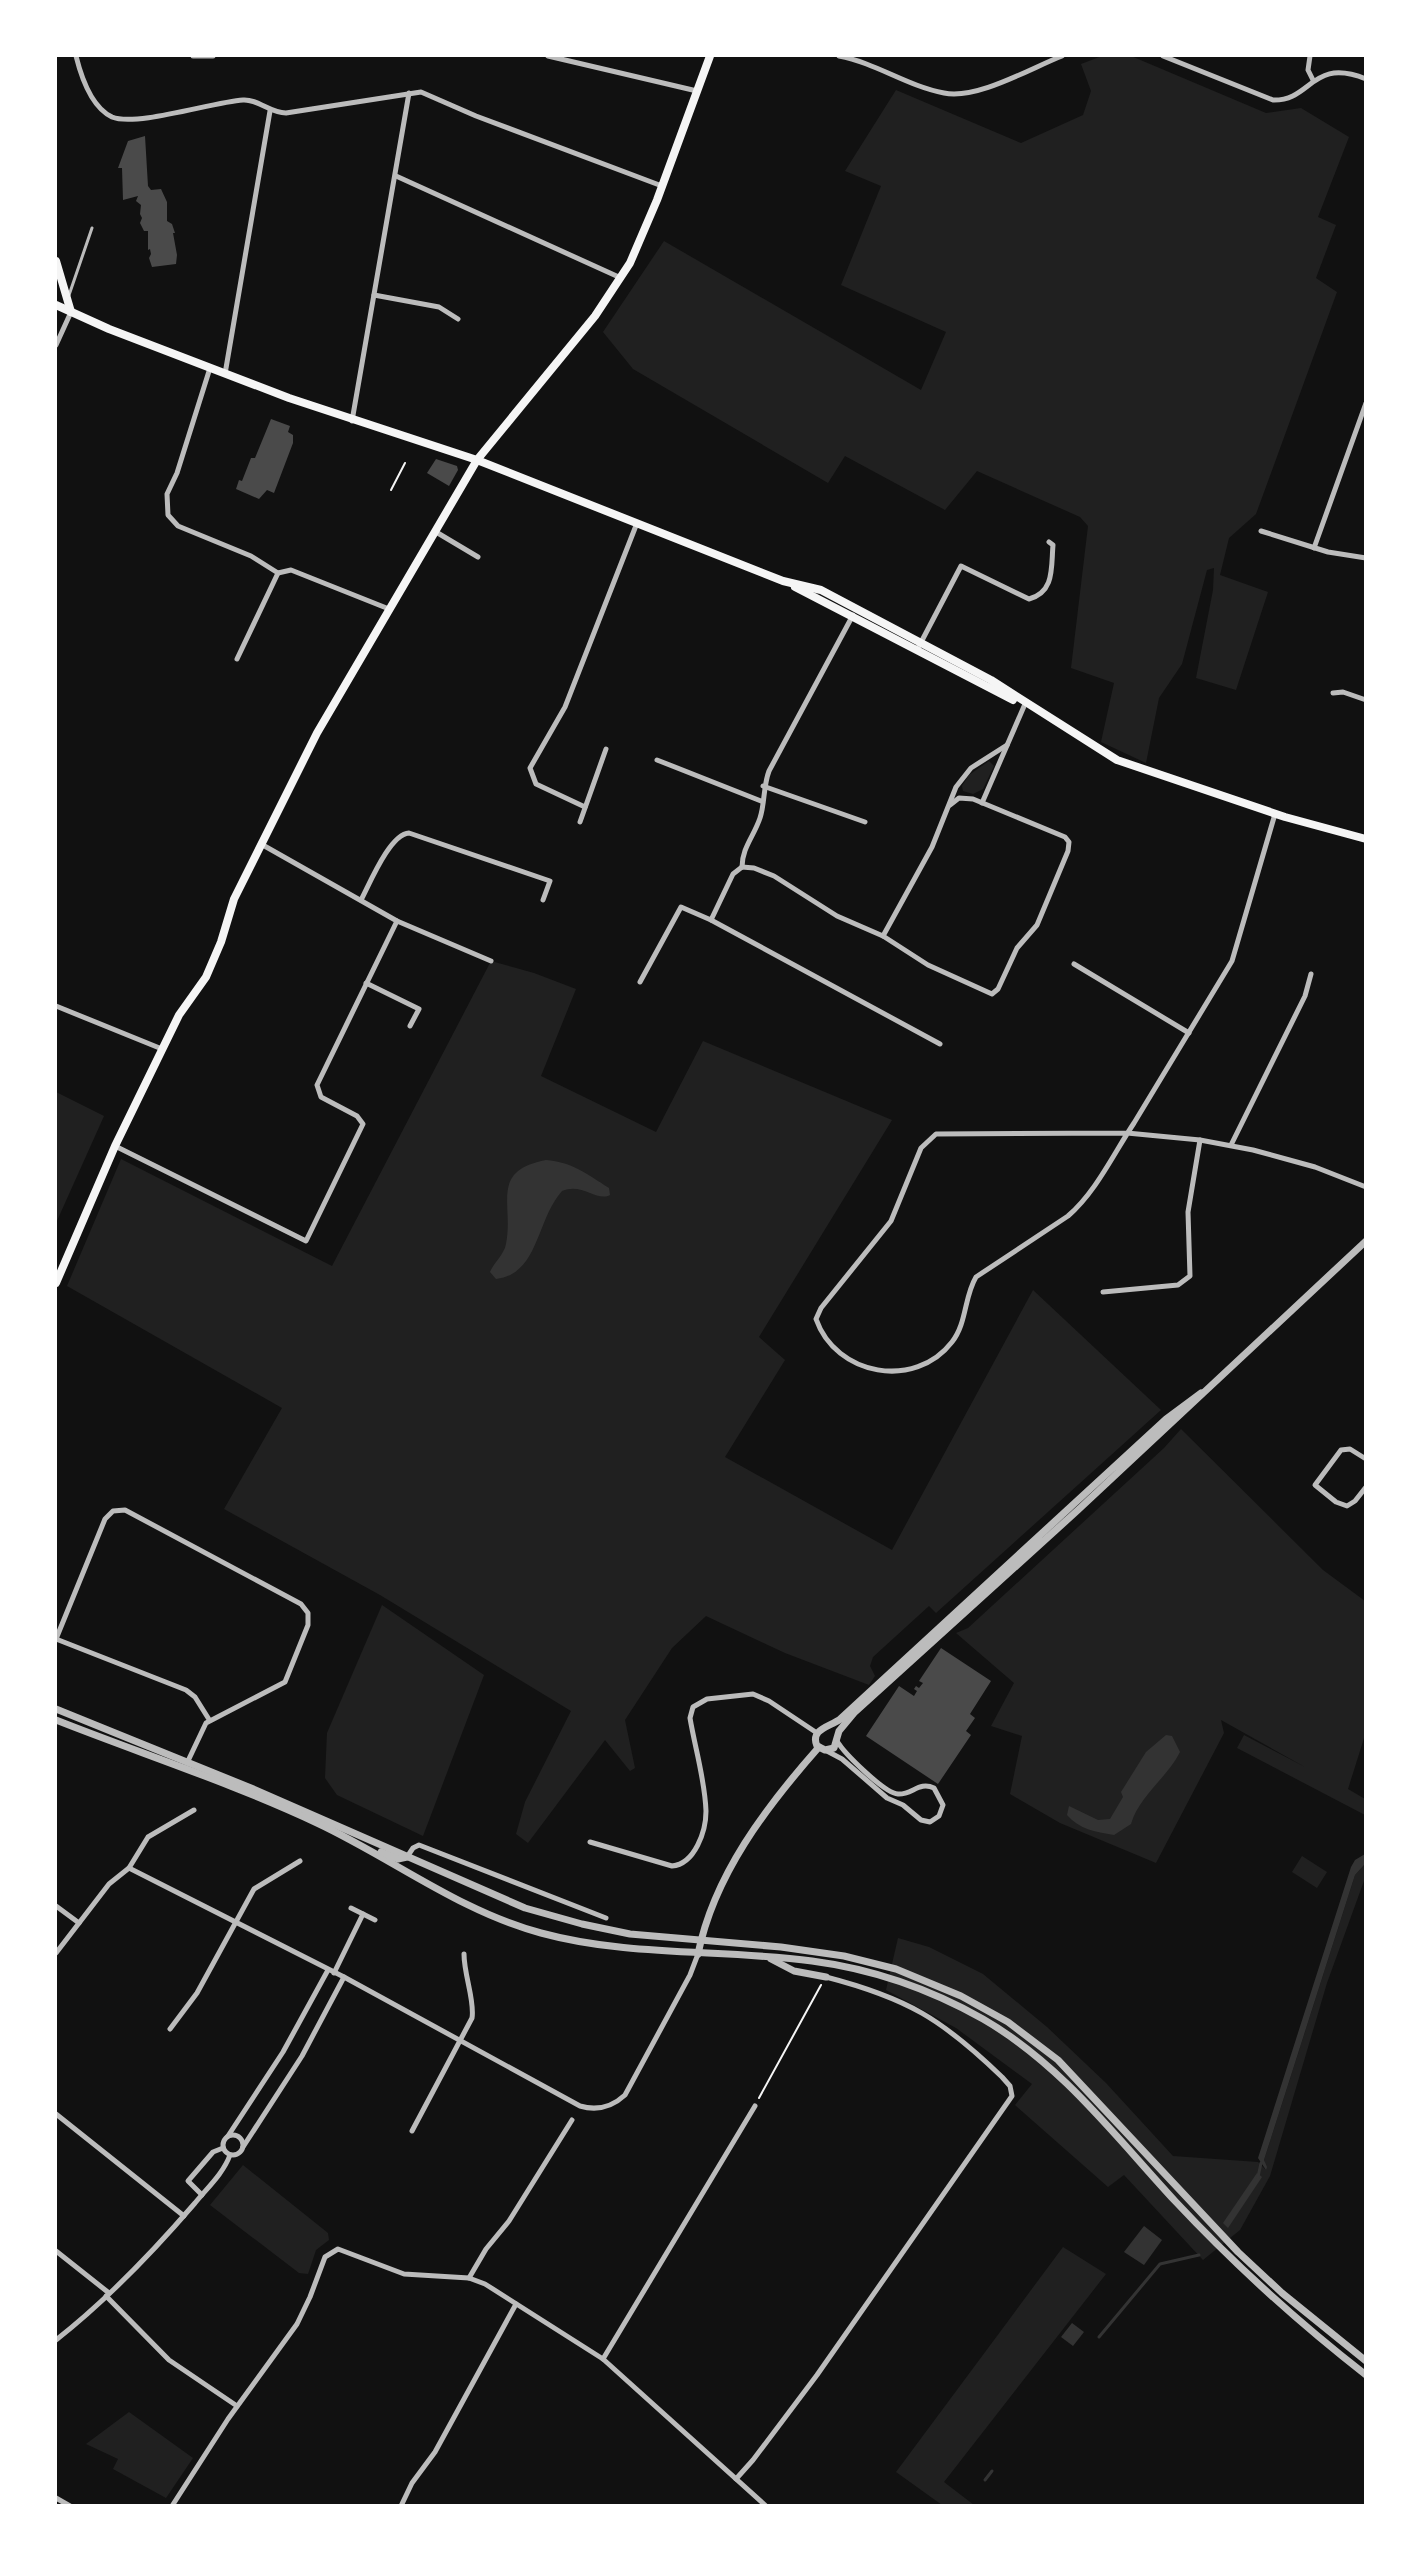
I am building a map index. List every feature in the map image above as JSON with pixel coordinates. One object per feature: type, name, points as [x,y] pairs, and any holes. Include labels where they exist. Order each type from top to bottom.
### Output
[{"type":"main road","points":[[56,1283],[115,1146],[179,1015],[206,977],[221,942],[234,899],[317,733],[477,460],[583,332],[621,278],[640,243],[710,56]]},
{"type":"main road","points":[[56,261],[71,312]]},
{"type":"main road","points":[[56,305],[225,374],[352,421],[477,460],[637,523],[783,581],[852,618],[919,647]]},
{"type":"main road","points":[[783,581],[821,590],[857,609],[984,686],[1025,704],[1117,760],[1275,814],[1365,839]]},
{"type":"street","points":[[76,56],[84,82],[94,99],[105,112],[117,118],[141,118],[247,100],[270,111],[286,112],[421,92],[476,116],[662,186]]},
{"type":"street","points":[[193,56],[213,56]]},
{"type":"street","points":[[549,56],[697,91]]},
{"type":"street","points":[[839,56],[880,68],[936,91],[954,94],[981,90],[1062,56]]},
{"type":"street","points":[[1163,56],[1171,57],[1273,100],[1291,96],[1313,80],[1340,72],[1365,80]]},
{"type":"street","points":[[1310,56],[1308,70],[1313,80]]},
{"type":"street","points":[[352,421],[409,93]]},
{"type":"street","points":[[225,374],[270,111]]},
{"type":"street","points":[[396,176],[621,278]]},
{"type":"street","points":[[374,295],[440,307],[458,320]]},
{"type":"street","points":[[56,345],[71,312]]},
{"type":"street","points":[[210,368],[177,473],[168,490],[168,515],[174,524],[251,556],[278,573],[291,570],[389,609]]},
{"type":"street","points":[[1314,548],[1365,403]]},
{"type":"street","points":[[585,807],[536,784],[530,768],[565,708],[637,523]]},
{"type":"street","points":[[1261,531],[1314,548],[1365,558]]},
{"type":"street","points":[[436,532],[478,557]]},
{"type":"street","points":[[919,647],[961,566],[1029,599],[1043,593],[1049,582],[1053,544],[1049,542]]},
{"type":"street","points":[[237,659],[278,573]]},
{"type":"street","points":[[711,920],[734,874],[742,867],[743,852],[761,814],[763,786],[774,761],[857,609]]},
{"type":"street","points":[[1333,693],[1343,692],[1365,700]]},
{"type":"street","points":[[982,803],[1025,704]]},
{"type":"street","points":[[883,936],[932,847],[956,788],[968,771],[1006,745]]},
{"type":"street","points":[[579,822],[606,749]]},
{"type":"street","points":[[657,760],[761,801]]},
{"type":"street","points":[[763,786],[865,822]]},
{"type":"street","points":[[742,867],[754,868],[774,876],[837,916],[883,936],[928,965],[987,994],[992,994],[998,989],[1017,948],[1037,925],[1068,851],[1069,842],[1065,837],[964,797],[950,805]]},
{"type":"street","points":[[1275,814],[1232,961],[1189,1033],[1127,1133],[1094,1185],[1068,1216],[976,1277],[970,1289],[959,1332],[948,1347],[926,1363],[895,1372],[862,1366],[841,1353],[817,1322],[816,1316],[821,1308],[895,1214],[921,1148],[930,1137],[948,1133],[1127,1133],[1200,1140],[1231,1145],[1315,1167],[1365,1187]]},
{"type":"street","points":[[361,900],[392,843],[400,835],[409,833],[550,881],[543,900]]},
{"type":"street","points":[[261,844],[397,921],[491,961]]},
{"type":"street","points":[[640,982],[681,907],[711,920],[940,1044]]},
{"type":"street","points":[[115,1146],[306,1241],[363,1124],[357,1116],[321,1097],[317,1088],[397,921]]},
{"type":"street","points":[[1074,964],[1189,1033]]},
{"type":"street","points":[[1231,1145],[1308,990],[1311,974]]},
{"type":"street","points":[[366,983],[419,1009],[410,1026]]},
{"type":"street","points":[[56,1006],[162,1049]]},
{"type":"street","points":[[1103,1292],[1178,1285],[1190,1276],[1188,1212],[1200,1140]]},
{"type":"street","points":[[129,1868],[344,1977],[580,2106],[597,2108],[610,2105],[628,2090],[690,1975],[717,1895],[737,1857],[778,1796],[822,1749],[834,1748],[843,1724],[865,1702],[1077,1510],[1365,1241]]},
{"type":"street","points":[[825,1728],[833,1730],[847,1754],[892,1792],[903,1794],[925,1785],[934,1788],[943,1805],[939,1816],[930,1822],[921,1820],[903,1805],[887,1797],[842,1759],[822,1749],[815,1742],[817,1733],[825,1728],[839,1720],[1166,1419],[1201,1393]]},
{"type":"street","points":[[1365,1459],[1350,1449],[1341,1450],[1316,1485],[1336,1502],[1347,1506],[1355,1502],[1365,1487]]},
{"type":"street","points":[[184,1770],[200,1731],[210,1721],[285,1682],[308,1625],[308,1613],[301,1604],[125,1510],[113,1511],[105,1520],[56,1639],[186,1690],[195,1697],[210,1721]]},
{"type":"street","points":[[590,1842],[672,1866],[684,1864],[692,1857],[705,1816],[690,1718],[693,1707],[701,1701],[738,1693],[758,1695],[817,1733]]},
{"type":"street","points":[[56,1709],[187,1761],[483,1891],[550,1916],[630,1934],[700,1942],[781,1947],[844,1956],[879,1964],[970,2001],[1001,2018],[1043,2048],[1083,2084],[1216,2230],[1282,2293],[1365,2361]]},
{"type":"street","points":[[56,1720],[273,1803],[371,1850],[484,1913],[540,1933],[607,1946],[807,1960],[853,1968],[900,1980],[946,2000],[986,2021],[1036,2055],[1079,2096],[1210,2238],[1294,2316],[1365,2374]]},
{"type":"street","points":[[56,1953],[109,1884],[129,1868],[147,1837],[194,1810]]},
{"type":"street","points":[[371,1850],[398,1859],[407,1857],[413,1848],[419,1845],[606,1918]]},
{"type":"street","points":[[407,1857],[417,1877]]},
{"type":"street","points":[[170,2029],[197,1993],[254,1889],[300,1861]]},
{"type":"street","points":[[56,1906],[79,1923]]},
{"type":"street","points":[[351,1908],[375,1920]]},
{"type":"street","points":[[223,2148],[224,2141],[283,2052],[363,1914]]},
{"type":"street","points":[[412,2131],[461,2042],[473,2014],[464,1972],[464,1954]]},
{"type":"street","points":[[844,1956],[853,1968]]},
{"type":"street","points":[[736,2479],[817,2375],[1012,2096],[1010,2086],[986,2061],[929,2015],[897,1999],[826,1977],[794,1971],[769,1958]]},
{"type":"street","points":[[848,1983],[855,1964],[879,1964]]},
{"type":"street","points":[[230,2155],[237,2154],[243,2147],[293,2071],[344,1977]]},
{"type":"street","points":[[603,2360],[755,2106]]},
{"type":"street","points":[[56,2114],[184,2216]]},
{"type":"street","points":[[469,2278],[486,2249],[509,2221],[572,2120]]},
{"type":"street","points":[[228,2136],[239,2137],[243,2147]]},
{"type":"street","points":[[223,2148],[230,2155]]},
{"type":"street","points":[[202,2194],[188,2181],[213,2152],[223,2148]]},
{"type":"street","points":[[56,2340],[108,2294],[184,2216],[224,2169],[230,2155]]},
{"type":"street","points":[[172,2505],[237,2406],[297,2324],[310,2297],[322,2262],[332,2250],[343,2249],[404,2274],[469,2278],[485,2284],[603,2360],[766,2505]]},
{"type":"street","points":[[56,2251],[108,2294],[172,2363],[237,2406]]},
{"type":"street","points":[[401,2505],[412,2483],[435,2452],[516,2304]]},
{"type":"street","points":[[56,2498],[70,2505]]},
{"type":"lane","points":[[68,298],[92,228]]},
{"type":"path","points":[[392,490],[405,463]]},
{"type":"path","points":[[755,2106],[793,2041],[826,1977]]},
{"type":"shaded area","points":[[1102,56],[1131,56],[1266,113],[1301,108],[1349,137],[1318,217],[1336,225],[1316,278],[1337,292],[1256,514],[1229,538],[1220,575],[1268,592],[1236,690],[1196,678],[1213,590],[1214,568],[1207,570],[1182,664],[1159,698],[1146,763],[1101,742],[1114,683],[1071,668],[1088,526],[1080,517],[977,471],[945,510],[845,456],[828,483],[633,369],[603,332],[664,241],[921,390],[946,332],[841,285],[881,186],[845,171],[896,90],[1021,143],[1083,115],[1091,91],[1081,64]]},
{"type":"shaded area","points":[[989,761],[994,766],[983,789],[973,794],[963,791],[962,786],[969,775]]},
{"type":"shaded area","points":[[491,961],[534,973],[576,989],[541,1076],[656,1132],[703,1041],[892,1120],[759,1337],[785,1360],[725,1457],[892,1550],[1033,1290],[1161,1410],[936,1613],[929,1606],[873,1657],[870,1666],[875,1676],[869,1685],[785,1653],[706,1616],[672,1648],[625,1720],[635,1768],[630,1771],[605,1740],[528,1843],[516,1834],[525,1802],[571,1711],[380,1595],[224,1509],[282,1408],[67,1286],[121,1159],[332,1266]]},
{"type":"shaded area","points":[[56,1092],[104,1116],[56,1223]]},
{"type":"shaded area","points":[[546,1160],[564,1163],[579,1170],[609,1188],[610,1195],[600,1196],[576,1189],[562,1191],[553,1203],[529,1257],[510,1275],[496,1279],[490,1272],[506,1244],[510,1181],[517,1172],[528,1165]]},
{"type":"shaded area","points":[[1181,1429],[1323,1570],[1365,1601],[1365,1735],[1348,1789],[1365,1799],[1365,1815],[1237,1748],[1244,1735],[1305,1767],[1221,1720],[1224,1733],[1156,1863],[1060,1823],[1010,1794],[1022,1736],[991,1726],[1014,1683],[956,1633],[968,1628],[1164,1448]]},
{"type":"shaded area","points":[[382,1605],[484,1675],[423,1836],[337,1795],[325,1778],[327,1733]]},
{"type":"shaded area","points":[[1166,1735],[1172,1736],[1180,1752],[1140,1805],[1131,1824],[1114,1835],[1082,1827],[1067,1815],[1069,1806],[1098,1820],[1110,1819],[1123,1797],[1121,1792],[1146,1752]]},
{"type":"shaded area","points":[[1365,1854],[1365,1864],[1355,1875],[1264,2160],[1266,2170],[1258,2158],[1351,1867],[1355,1860]]},
{"type":"shaded area","points":[[1302,1856],[1327,1872],[1317,1888],[1292,1872]]},
{"type":"shaded area","points":[[1365,1864],[1365,1878],[1327,1983],[1270,2176],[1240,2230],[1203,2260],[1124,2175],[1108,2187],[1015,2105],[1032,2084],[956,2028],[886,1990],[898,1938],[929,1947],[983,1974],[1047,2027],[1106,2083],[1173,2156],[1258,2162],[1266,2170],[1264,2160],[1355,1875]]},
{"type":"shaded area","points":[[243,2165],[328,2233],[329,2240],[316,2250],[308,2274],[299,2273],[210,2205]]},
{"type":"shaded area","points":[[1257,2173],[1262,2177],[1228,2228],[1223,2223]]},
{"type":"shaded area","points":[[1144,2226],[1162,2240],[1144,2265],[1124,2252]]},
{"type":"shaded area","points":[[1063,2247],[1106,2274],[944,2482],[974,2505],[942,2505],[896,2472]]},
{"type":"shaded area","points":[[1072,2323],[1084,2332],[1073,2346],[1061,2337]]},
{"type":"shaded area","points":[[129,2412],[193,2458],[166,2498],[113,2469],[118,2459],[86,2444]]},
{"type":"building","points":[[145,136],[148,186],[151,190],[161,189],[167,202],[167,221],[172,224],[175,233],[173,233],[177,255],[176,264],[152,267],[149,258],[150,249],[148,250],[148,231],[144,231],[140,223],[141,205],[136,201],[138,196],[123,200],[122,168],[118,168],[128,141]]},
{"type":"building","points":[[271,419],[290,426],[288,432],[293,435],[293,443],[274,493],[267,490],[259,499],[236,489],[239,480],[242,481],[251,458],[255,458]]},
{"type":"building","points":[[436,459],[457,466],[458,470],[449,486],[427,473]]},
{"type":"building","points":[[941,1648],[991,1681],[970,1714],[975,1718],[966,1731],[971,1735],[938,1784],[866,1736],[899,1686],[914,1696],[917,1691],[914,1689],[916,1686],[919,1688],[923,1683],[919,1681]]},
{"type":"waterway","points":[[1258,2177],[1261,2163]]},
{"type":"waterway","points":[[1099,2337],[1160,2264],[1199,2255]]},
{"type":"waterway","points":[[985,2480],[992,2471]]}]
